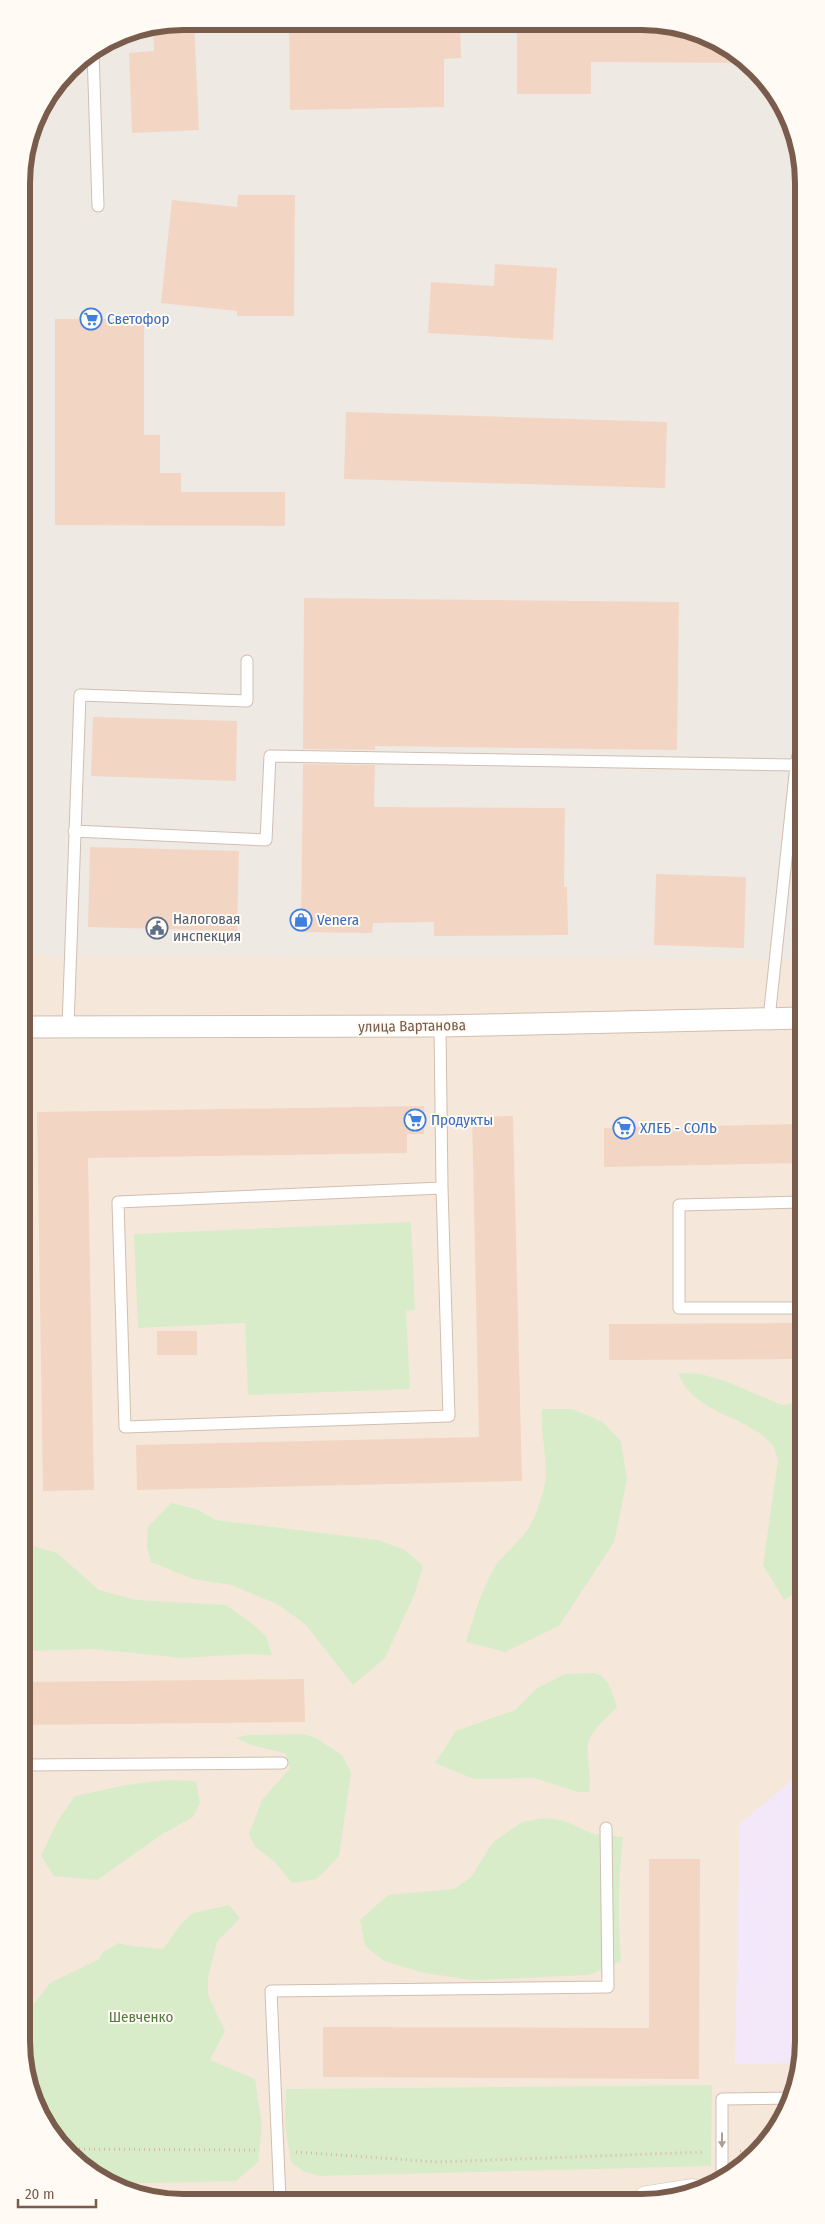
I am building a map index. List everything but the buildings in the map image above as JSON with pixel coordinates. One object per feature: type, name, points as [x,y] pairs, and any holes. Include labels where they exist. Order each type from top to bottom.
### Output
[{"type":"street","name":"улица Вартанова","points":[[30,1027],[440,1026],[795,1018]]},
{"type":"lane","points":[[93,60],[98,206]]},
{"type":"lane","points":[[68,1027],[80,695],[247,701],[247,661]]},
{"type":"lane","points":[[74,830],[266,840],[270,756],[795,765]]},
{"type":"lane","points":[[769,1019],[795,774]]},
{"type":"lane","points":[[440,1026],[442,1188],[449,1416],[124,1427],[118,1202],[442,1188]]},
{"type":"lane","points":[[795,1202],[679,1205],[679,1308],[795,1308]]},
{"type":"lane","points":[[30,1765],[282,1763]]},
{"type":"lane","points":[[280,2194],[271,1991],[608,1987],[606,1828]]},
{"type":"lane","points":[[722,2171],[722,2099],[784,2098]]},
{"type":"path","points":[[75,2149],[278,2150],[438,2162],[748,2151]]},
{"type":"shaded area","points":[[173,30],[652,30],[682,35],[701,42],[719,50],[735,62],[750,75],[775,107],[787,134],[795,173],[795,959],[38,956],[30,952],[30,173],[35,143],[42,124],[50,106],[62,90],[82,68],[106,50],[134,38]]},
{"type":"shaded area","points":[[151,34],[702,43],[719,50],[735,62],[763,90],[779,115],[792,153],[795,173],[795,2051],[790,2081],[783,2100],[775,2118],[757,2142],[743,2156],[718,2174],[682,2189],[652,2194],[173,2194],[153,2191],[134,2186],[106,2174],[75,2149],[50,2118],[38,2090],[33,2071],[30,2051],[30,173],[35,143],[50,106],[75,75],[106,50],[134,38]]},
{"type":"shaded area","points":[[795,1778],[795,2051],[793,2063],[735,2064],[740,1824]]},
{"type":"green space","points":[[411,1222],[415,1310],[406,1311],[410,1389],[248,1395],[245,1323],[138,1328],[134,1234]]},
{"type":"green space","points":[[678,1373],[701,1374],[725,1381],[782,1405],[795,1403],[795,1593],[784,1600],[763,1565],[778,1460],[774,1447],[760,1433],[707,1406],[685,1387]]},
{"type":"green space","points":[[542,1409],[572,1409],[603,1422],[621,1441],[627,1480],[614,1542],[559,1626],[505,1652],[466,1642],[474,1614],[493,1570],[528,1529],[541,1499],[546,1473]]},
{"type":"green space","points":[[171,1503],[196,1509],[216,1520],[378,1540],[405,1550],[423,1566],[415,1593],[385,1658],[353,1685],[305,1624],[277,1604],[231,1585],[193,1579],[151,1562],[147,1547],[148,1527]]},
{"type":"green space","points":[[30,1545],[57,1553],[99,1590],[136,1600],[226,1605],[266,1636],[272,1655],[249,1654],[182,1658],[94,1649],[30,1651]]},
{"type":"green space","points":[[595,1673],[607,1682],[617,1707],[589,1739],[589,1792],[578,1792],[534,1778],[474,1779],[435,1763],[456,1731],[515,1710],[537,1688],[565,1674]]},
{"type":"green space","points":[[303,1734],[316,1738],[342,1755],[351,1772],[339,1856],[317,1879],[292,1883],[275,1862],[255,1847],[249,1834],[262,1800],[290,1768],[285,1753],[251,1745],[236,1738],[248,1735]]},
{"type":"green space","points":[[167,1780],[196,1781],[200,1803],[193,1817],[164,1833],[97,1880],[54,1876],[41,1856],[57,1822],[75,1796],[126,1785]]},
{"type":"green space","points":[[546,1818],[565,1821],[593,1834],[623,1837],[619,1899],[621,1961],[589,1975],[473,1980],[424,1973],[384,1961],[365,1946],[360,1920],[388,1895],[454,1889],[471,1877],[493,1842],[522,1822]]},
{"type":"green space","name":"Шевченко","points":[[229,1905],[240,1918],[217,1942],[208,1977],[208,1995],[225,2031],[210,2060],[255,2079],[262,2125],[258,2162],[236,2181],[128,2184],[106,2174],[90,2162],[75,2149],[50,2118],[38,2090],[33,2071],[30,2051],[30,2006],[34,2004],[50,1983],[99,1959],[103,1952],[119,1943],[163,1949],[181,1924],[193,1913]]},
{"type":"green space","points":[[712,2085],[711,2166],[320,2176],[305,2172],[291,2163],[285,2125],[286,2089]]},
{"type":"place","name":"Светофор","points":[[91,319]]},
{"type":"place","name":"Venera","points":[[301,920]]},
{"type":"place","name":"Налоговая инспекция","points":[[157,928]]},
{"type":"place","name":"Продукты","points":[[415,1120]]},
{"type":"place","name":"ХЛЕБ - СОЛЬ","points":[[624,1128]]}]
